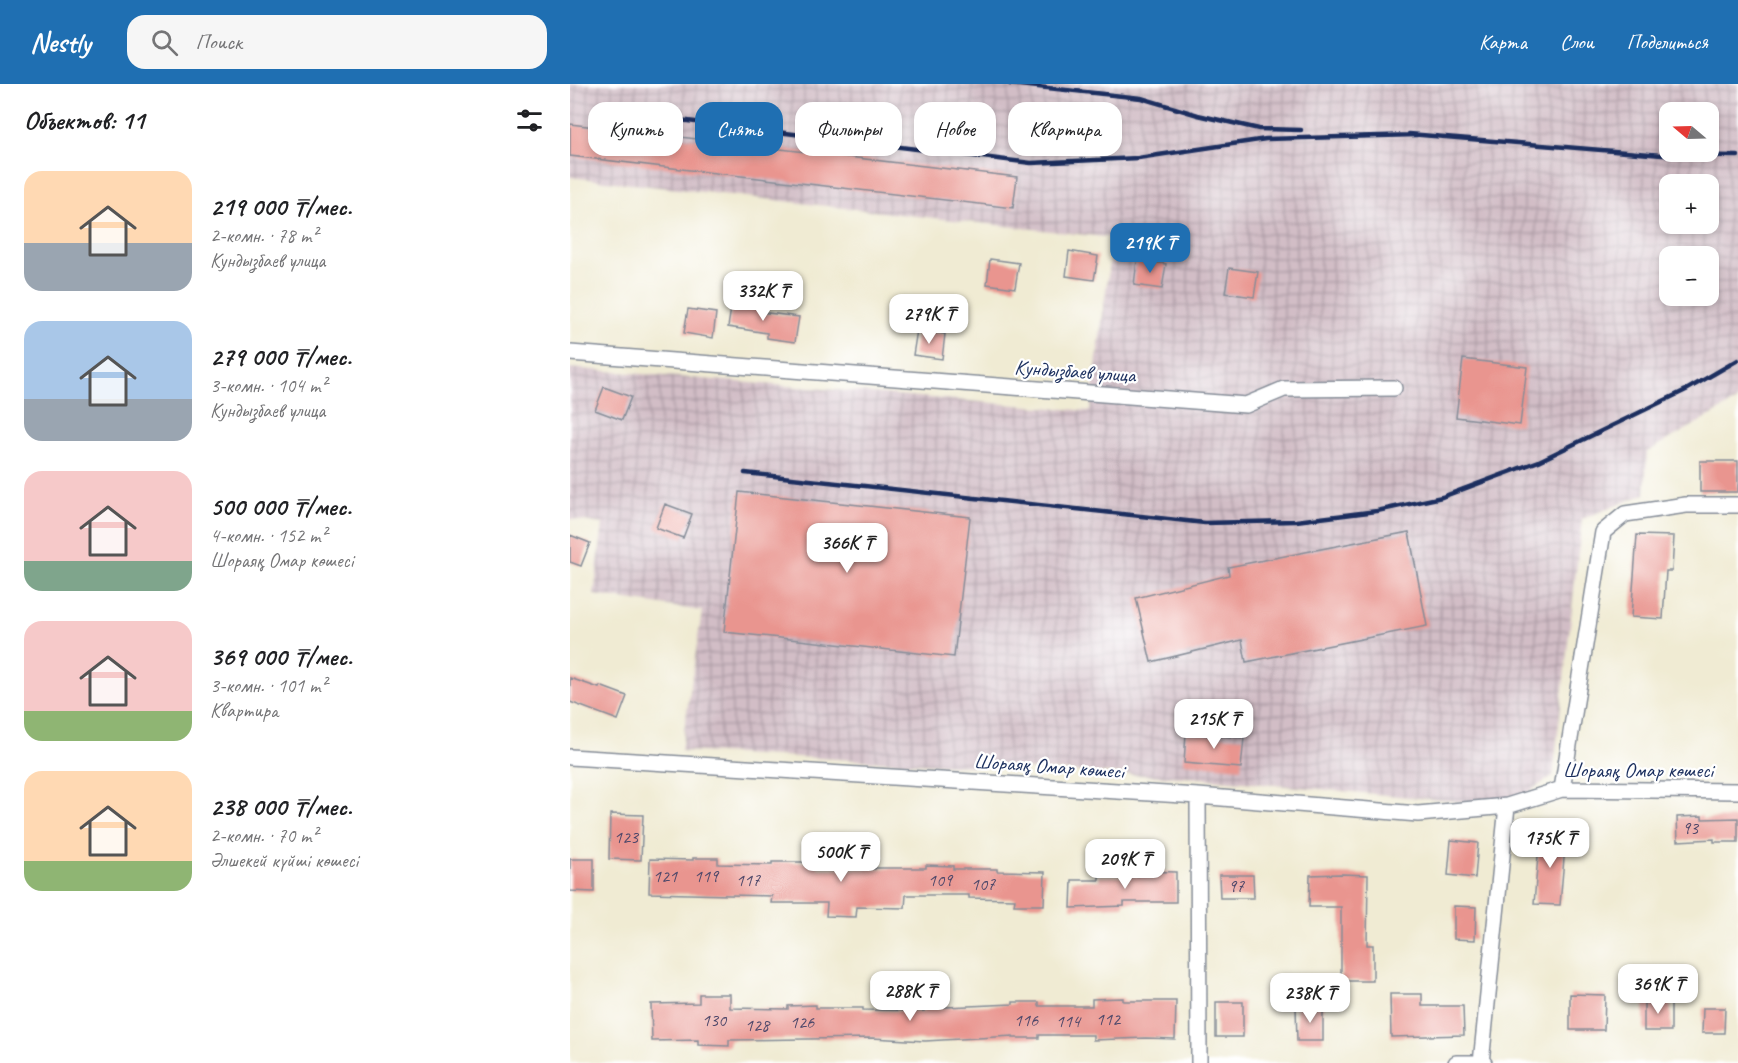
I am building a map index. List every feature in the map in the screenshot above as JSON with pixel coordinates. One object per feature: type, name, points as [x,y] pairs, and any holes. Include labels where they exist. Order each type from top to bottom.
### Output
[{"type":"street","name":"Кундызбаев улица","points":[[570,353],[1246,405],[1284,390],[1394,388]]},
{"type":"street","points":[[1562,789],[1604,532],[1625,514],[1686,505],[1738,505]]},
{"type":"street","name":"Шораяқ Омар көшесі","points":[[570,757],[1198,796],[1418,814],[1507,806],[1562,789],[1738,791]]},
{"type":"street","points":[[1198,796],[1199,1063]]},
{"type":"street","points":[[1456,1063],[1482,1063],[1507,806]]},
{"type":"shaded area","points":[[570,84],[1738,84],[1738,400],[1647,452],[1645,494],[1582,519],[1553,776],[1507,806],[1198,778],[681,751],[702,611],[594,595],[603,524],[570,519],[570,368],[1090,411],[1113,238],[570,177]]},
{"type":"building","points":[[570,124],[588,126],[588,156],[683,156],[683,137],[695,139],[695,156],[783,156],[783,149],[795,151],[795,156],[840,156],[1017,177],[1013,208],[570,156]]},
{"type":"building","points":[[1069,251],[1098,256],[1094,280],[1066,276]]},
{"type":"building","points":[[990,259],[1019,263],[1015,288],[987,284]]},
{"type":"building","points":[[1137,260],[1166,264],[1162,289],[1134,285]]},
{"type":"building","points":[[1229,268],[1258,272],[1254,297],[1225,293]]},
{"type":"building","points":[[732,302],[761,306],[760,312],[799,317],[795,342],[767,338],[767,333],[728,327]]},
{"type":"building","points":[[688,309],[716,313],[713,338],[684,333]]},
{"type":"building","points":[[917,330],[945,334],[942,359],[913,355]]},
{"type":"building","points":[[1463,359],[1527,367],[1520,425],[1456,417]]},
{"type":"building","points":[[604,387],[631,397],[622,420],[595,410]]},
{"type":"building","points":[[1700,461],[1738,461],[1738,492],[1700,492]]},
{"type":"building","points":[[739,492],[970,517],[954,657],[724,632]]},
{"type":"building","points":[[665,504],[692,514],[683,538],[656,528]]},
{"type":"building","points":[[1409,532],[1427,626],[1246,662],[1242,640],[1151,662],[1136,598],[1229,575],[1228,567]]},
{"type":"building","points":[[570,535],[590,543],[581,566],[570,562]]},
{"type":"building","points":[[1637,535],[1674,536],[1672,571],[1666,571],[1663,619],[1631,617]]},
{"type":"building","points":[[570,678],[627,696],[618,720],[570,702]]},
{"type":"building","points":[[1186,733],[1244,738],[1241,768],[1184,763]]},
{"type":"building","points":[[610,814],[643,815],[641,860],[609,859]]},
{"type":"building","points":[[1702,816],[1702,819],[1738,818],[1738,842],[1714,842],[1714,839],[1678,841],[1677,817]]},
{"type":"building","points":[[1540,832],[1566,835],[1560,905],[1534,904]]},
{"type":"building","points":[[1451,840],[1478,843],[1475,878],[1448,875]]},
{"type":"building","points":[[693,858],[718,858],[718,864],[772,865],[772,862],[818,862],[818,868],[926,868],[926,865],[953,866],[953,869],[1045,872],[1044,905],[1014,905],[1015,899],[969,898],[969,895],[906,895],[905,908],[857,907],[856,917],[826,916],[827,903],[771,903],[772,896],[649,893],[650,859],[693,860]]},
{"type":"building","points":[[570,859],[594,859],[594,892],[570,891]]},
{"type":"building","points":[[1138,871],[1176,872],[1176,902],[1124,902],[1124,906],[1071,908],[1072,880],[1099,880],[1099,876],[1138,876]]},
{"type":"building","points":[[1219,875],[1253,875],[1254,898],[1220,898]]},
{"type":"building","points":[[1310,875],[1368,875],[1367,945],[1373,945],[1373,981],[1341,981],[1341,907],[1309,907]]},
{"type":"building","points":[[1454,906],[1476,907],[1475,940],[1454,939]]},
{"type":"building","points":[[699,994],[730,994],[730,1008],[788,1009],[788,1006],[816,1005],[816,1008],[924,1011],[924,1008],[1013,1004],[1013,1002],[1039,1002],[1039,1006],[1092,1006],[1092,999],[1176,1001],[1175,1039],[1093,1040],[1093,1035],[1039,1035],[1039,1038],[1013,1038],[1013,1036],[925,1041],[872,1038],[729,1040],[729,1046],[698,1045],[698,1040],[652,1041],[651,1004],[699,1003]]},
{"type":"building","points":[[1390,994],[1422,994],[1422,1006],[1463,1006],[1464,1035],[1391,1037]]},
{"type":"building","points":[[1570,994],[1605,995],[1604,1030],[1570,1030]]},
{"type":"building","points":[[1671,999],[1671,1031],[1644,1031],[1644,1000]]},
{"type":"building","points":[[1216,1002],[1243,1002],[1243,1037],[1216,1037]]},
{"type":"building","points":[[1323,1006],[1323,1041],[1297,1041],[1296,1007]]},
{"type":"building","points":[[1703,1008],[1725,1008],[1724,1033],[1702,1033]]},
{"type":"railway","points":[[1010,84],[1141,98],[1198,115],[1259,129],[1301,130]]},
{"type":"railway","points":[[683,120],[1031,163],[1138,158],[1266,139],[1417,135]]},
{"type":"railway","points":[[1409,134],[1662,155],[1738,156]]},
{"type":"railway","points":[[745,473],[1205,523],[1296,521],[1377,511],[1442,497],[1539,461],[1686,390],[1738,360]]}]
